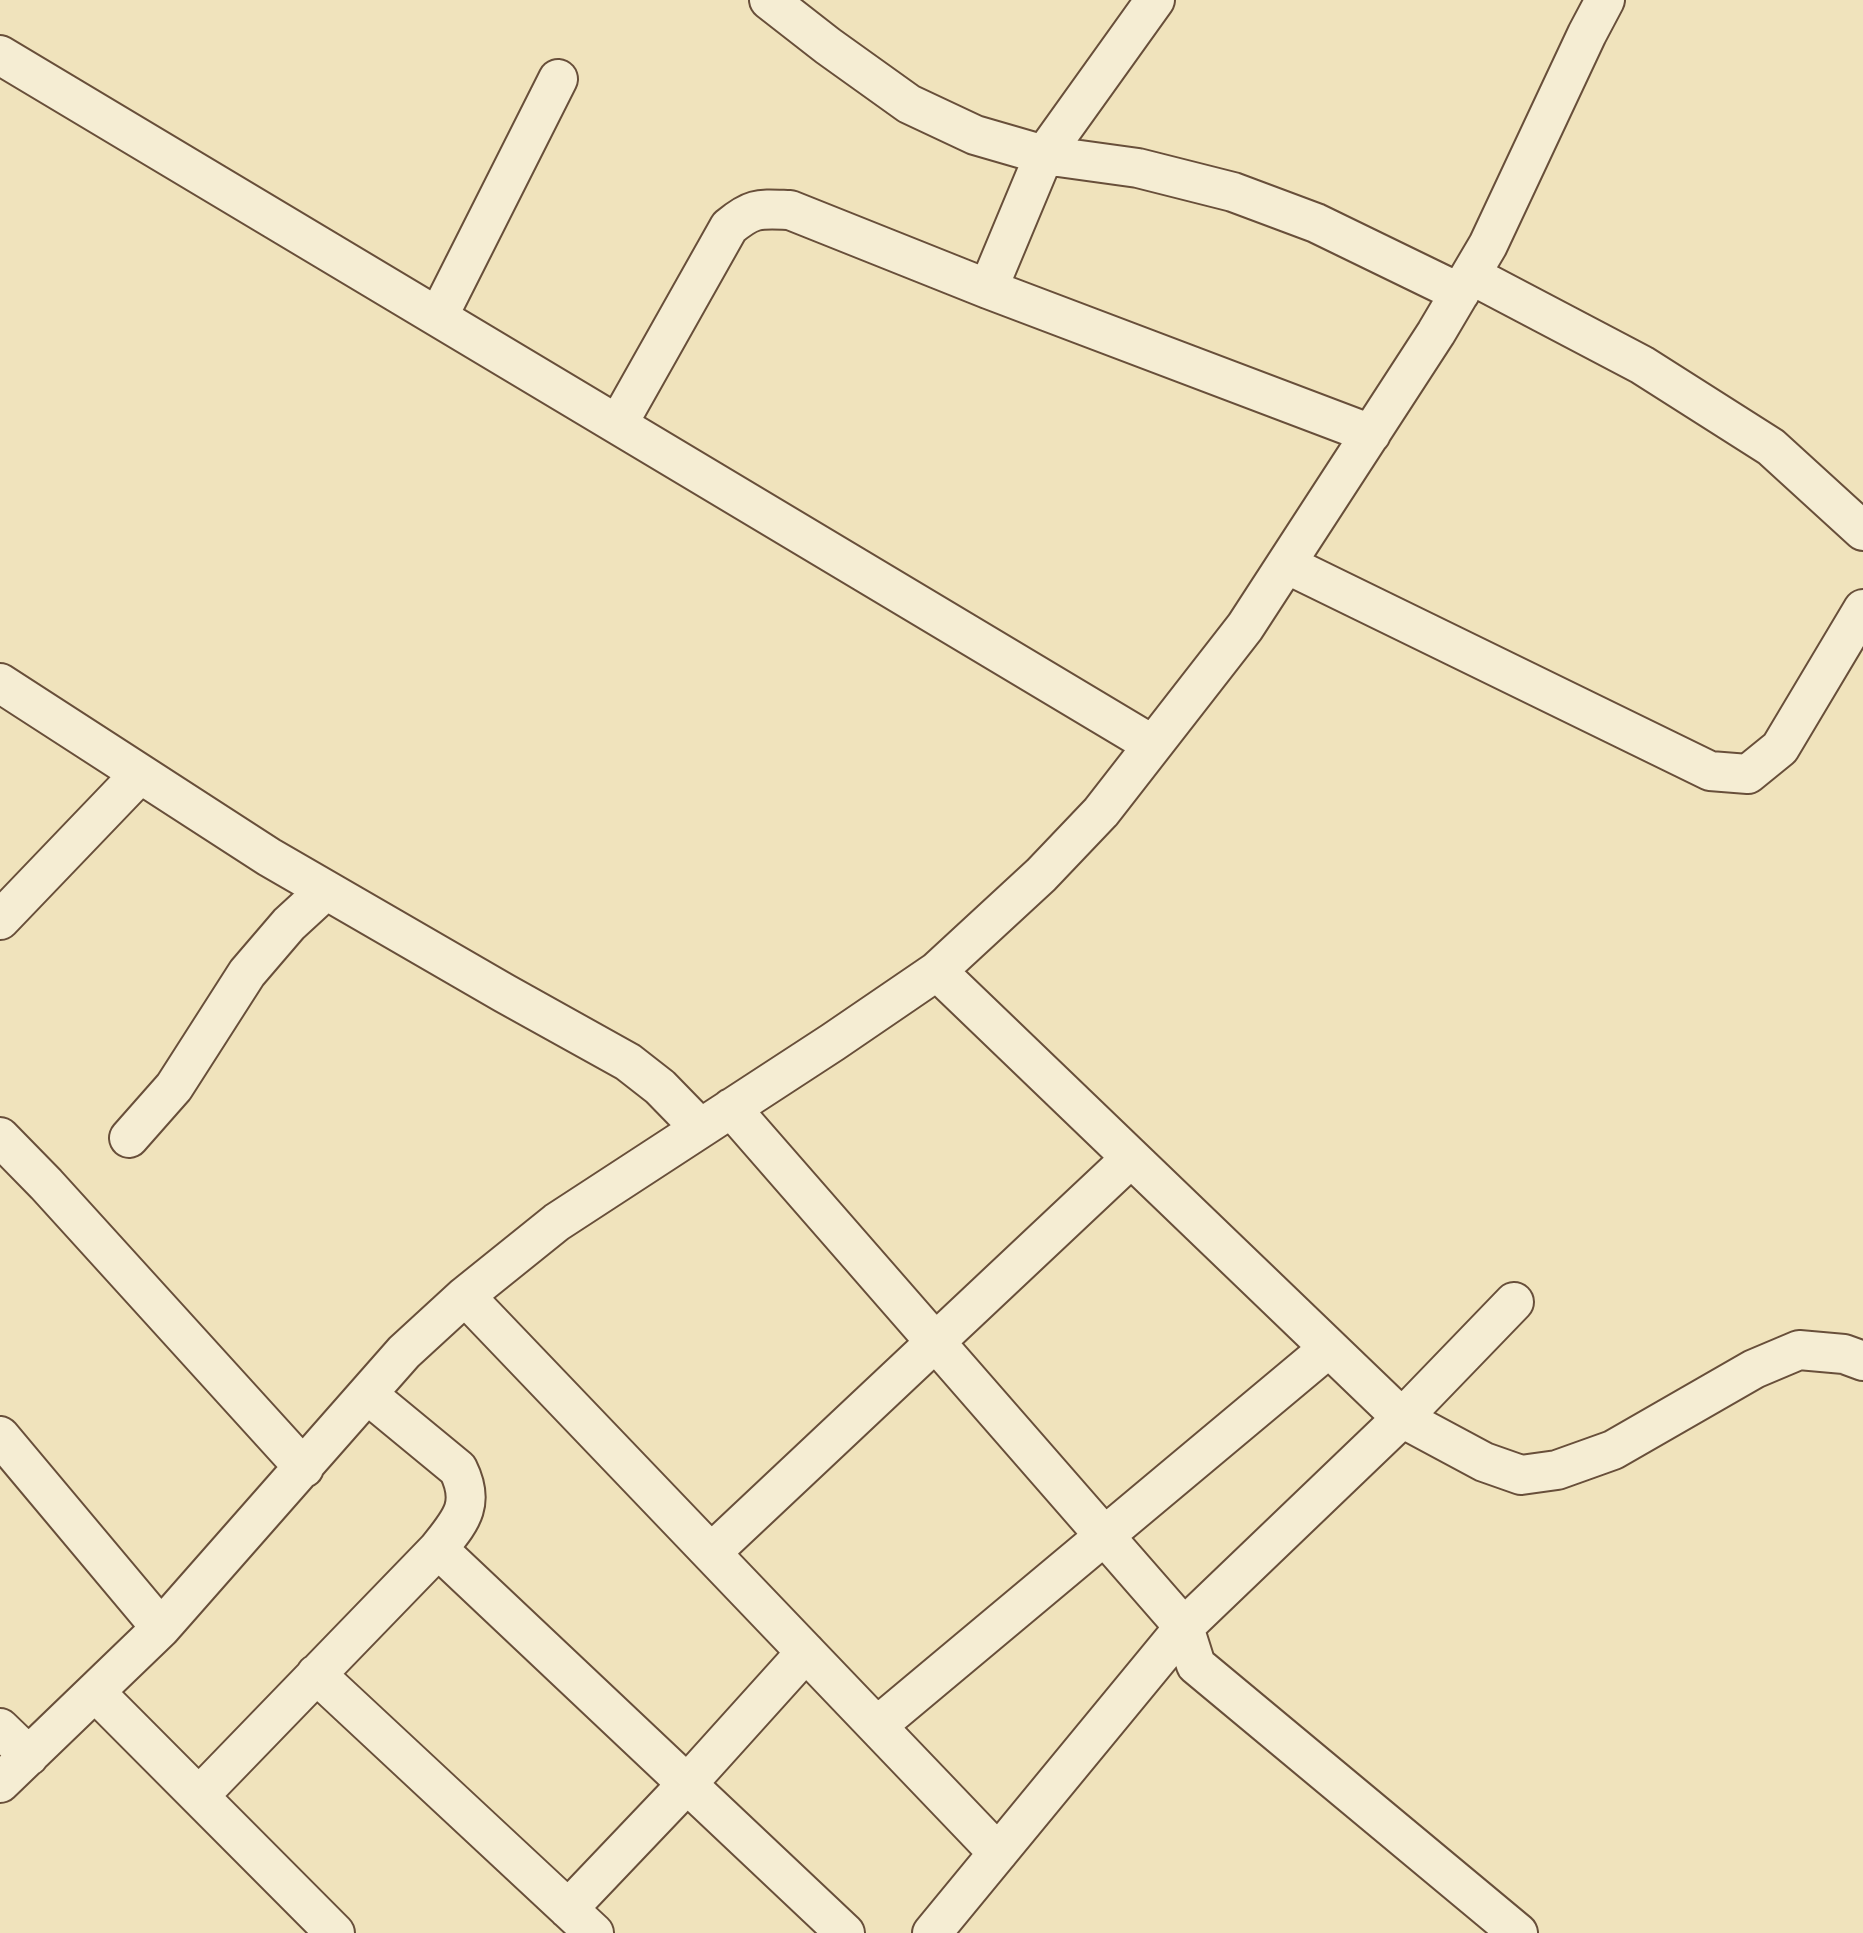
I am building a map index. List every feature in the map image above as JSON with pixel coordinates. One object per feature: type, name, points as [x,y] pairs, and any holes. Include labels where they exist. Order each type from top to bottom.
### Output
[{"type":"street","points":[[769,0],[909,104],[975,135],[1044,155],[1138,168],[1233,192],[1465,284],[1642,365],[1771,447],[1863,531]]},
{"type":"street","points":[[988,289],[1044,155],[1155,0]]},
{"type":"street","points":[[0,1783],[161,1628],[404,1352],[465,1296],[557,1222],[937,971],[1041,875],[1101,812],[1245,627],[1436,333],[1488,245],[1605,0]]},
{"type":"street","points":[[0,55],[1153,745]]},
{"type":"street","points":[[438,317],[558,79]]},
{"type":"street","points":[[618,424],[729,227],[746,213],[764,209],[790,210],[988,289],[1371,433]]},
{"type":"street","points":[[1286,564],[1710,771],[1735,774],[1748,774],[1780,748],[1863,610]]},
{"type":"street","points":[[0,683],[269,857],[628,1062],[660,1087],[715,1118],[936,1342],[1184,1627],[1196,1665],[1518,1933]]},
{"type":"street","points":[[0,920],[140,774]]},
{"type":"street","points":[[129,1138],[174,1087],[247,973],[289,924],[326,890]]},
{"type":"street","points":[[937,971],[1402,1418],[1484,1462],[1521,1475],[1557,1470],[1613,1450],[1754,1369],[1799,1350],[1844,1354],[1863,1361]]},
{"type":"street","points":[[0,1137],[304,1468]]},
{"type":"street","points":[[712,1553],[1131,1157]]},
{"type":"street","points":[[465,1296],[998,1853]]},
{"type":"street","points":[[932,1933],[1184,1627],[1402,1418],[1514,1302]]},
{"type":"street","points":[[877,1726],[1329,1348]]},
{"type":"street","points":[[199,1796],[438,1549],[462,1519],[466,1506],[465,1483],[458,1469],[367,1394]]},
{"type":"street","points":[[0,1436],[161,1628]]},
{"type":"street","points":[[438,1549],[845,1933]]},
{"type":"street","points":[[316,1674],[581,1921],[687,1784],[806,1652]]},
{"type":"street","points":[[95,1692],[333,1932]]},
{"type":"street","points":[[0,1728],[29,1756]]}]
